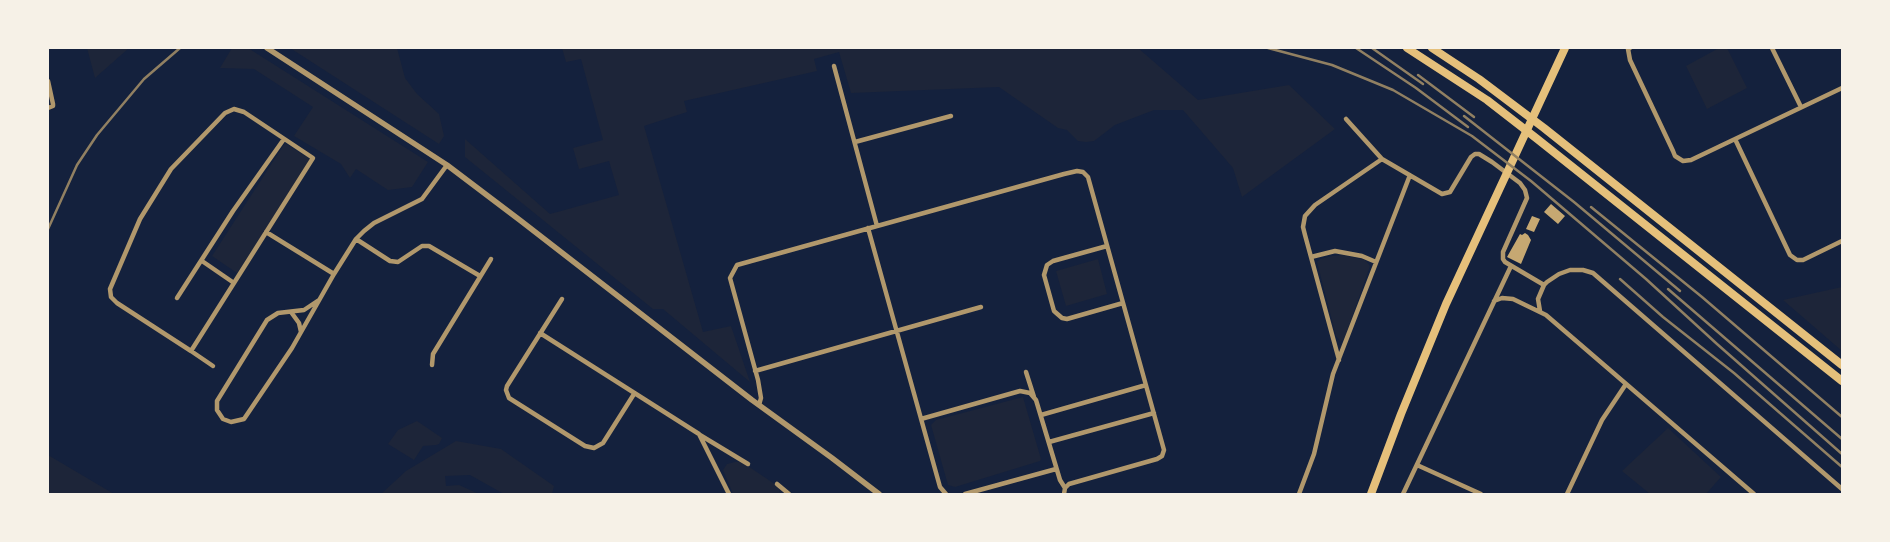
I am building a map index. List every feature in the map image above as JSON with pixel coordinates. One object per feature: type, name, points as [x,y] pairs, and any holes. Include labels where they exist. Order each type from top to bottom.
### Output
[{"type":"main road","points":[[1407,48],[1480,95],[1522,127],[1842,381]]},
{"type":"main road","points":[[1432,48],[1479,79],[1544,128],[1842,365]]},
{"type":"main road","points":[[1371,494],[1446,304],[1565,48]]},
{"type":"street","points":[[267,48],[447,165],[759,406],[879,494]]},
{"type":"street","points":[[1630,48],[1628,49],[1630,60],[1673,151],[1682,162],[1689,161],[1842,88]]},
{"type":"street","points":[[1772,48],[1802,107]]},
{"type":"street","points":[[834,66],[877,226]]},
{"type":"street","points":[[48,80],[53,104],[53,106],[48,108]]},
{"type":"street","points":[[191,351],[313,158],[244,112],[234,109],[225,113],[171,170],[140,219],[110,289],[111,297],[117,304],[213,366]]},
{"type":"street","points":[[855,142],[951,116]]},
{"type":"street","points":[[1346,119],[1382,159],[1442,194],[1447,194],[1452,190],[1471,157],[1475,154],[1480,154],[1516,180],[1523,187],[1527,198],[1503,252],[1504,261],[1544,285]]},
{"type":"street","points":[[177,298],[233,211],[284,139]]},
{"type":"street","points":[[1735,139],[1790,255],[1797,260],[1803,260],[1842,242]]},
{"type":"street","points":[[1339,360],[1303,227],[1307,212],[1315,205],[1382,159]]},
{"type":"street","points":[[319,300],[304,310],[278,312],[267,320],[217,401],[217,410],[223,419],[231,422],[244,419],[301,333],[356,239],[369,226],[422,199],[447,165]]},
{"type":"street","points":[[759,406],[760,398],[755,371],[730,278],[737,265],[1064,174],[1077,171],[1083,172],[1088,177],[1164,450],[1162,456],[1157,459],[1075,481],[1065,488],[1064,494]]},
{"type":"street","points":[[1299,494],[1314,454],[1330,383],[1410,175]]},
{"type":"street","points":[[868,228],[940,487],[946,494]]},
{"type":"street","points":[[266,232],[334,274]]},
{"type":"street","points":[[356,239],[390,261],[398,262],[422,246],[428,246],[480,276]]},
{"type":"street","points":[[1107,246],[1053,261],[1047,265],[1044,276],[1054,311],[1062,318],[1123,303]]},
{"type":"street","points":[[1310,257],[1335,251],[1362,256],[1376,262]]},
{"type":"street","points":[[432,365],[433,354],[491,259]]},
{"type":"street","points":[[202,261],[234,283]]},
{"type":"street","points":[[1403,494],[1511,266]]},
{"type":"street","points":[[1540,312],[1538,300],[1544,285],[1559,274],[1570,270],[1587,271],[1598,277],[1842,488]]},
{"type":"street","points":[[1494,301],[1509,298],[1540,312],[1754,494]]},
{"type":"street","points":[[562,299],[507,386],[509,398],[584,446],[594,448],[603,443],[634,394]]},
{"type":"street","points":[[755,371],[981,307]]},
{"type":"street","points":[[291,312],[300,323],[301,333]]},
{"type":"street","points":[[540,333],[634,394],[748,464]]},
{"type":"street","points":[[1026,372],[1041,415],[1056,469],[1065,488]]},
{"type":"street","points":[[1567,494],[1602,420],[1626,384]]},
{"type":"street","points":[[1041,415],[1146,385]]},
{"type":"street","points":[[921,419],[1020,391],[1030,393],[1036,400]]},
{"type":"street","points":[[1049,442],[1154,413]]},
{"type":"street","points":[[699,434],[730,494]]},
{"type":"street","points":[[1417,465],[1481,494]]},
{"type":"street","points":[[965,494],[1056,469]]},
{"type":"street","points":[[777,484],[789,494]]},
{"type":"shaded area","points":[[87,48],[129,48],[95,78]]},
{"type":"shaded area","points":[[232,48],[248,48],[428,162],[412,187],[388,190],[356,169],[350,178],[341,164],[294,136],[313,107],[254,69],[220,68]]},
{"type":"shaded area","points":[[290,48],[397,48],[405,78],[417,94],[439,114],[444,136],[439,144]]},
{"type":"shaded area","points":[[562,48],[1138,48],[1198,100],[1289,85],[1335,129],[1242,197],[1233,168],[1183,110],[1154,110],[1115,125],[1094,141],[1078,141],[1067,130],[1058,128],[999,87],[851,93],[839,52],[814,59],[817,71],[684,101],[687,112],[644,126],[703,332],[731,326],[750,382],[663,309],[653,309],[465,157],[465,139],[550,214],[619,195],[609,161],[579,169],[573,148],[603,140],[581,59],[566,62]]},
{"type":"shaded area","points":[[1719,48],[1727,48],[1747,88],[1707,109],[1686,66]]},
{"type":"shaded area","points":[[285,143],[311,160],[237,273],[212,256]]},
{"type":"shaded area","points":[[1343,255],[1365,260],[1370,266],[1344,340],[1340,341],[1336,336],[1317,262],[1320,259]]},
{"type":"shaded area","points":[[1098,259],[1107,294],[1066,306],[1056,271]]},
{"type":"shaded area","points":[[1842,287],[1842,351],[1783,300]]},
{"type":"shaded area","points":[[1023,397],[1040,461],[955,487],[948,485],[931,425],[936,420]]},
{"type":"shaded area","points":[[417,421],[442,438],[439,444],[423,446],[414,460],[388,444],[398,430]]},
{"type":"shaded area","points":[[1668,428],[1721,477],[1706,494],[1650,494],[1622,471]]},
{"type":"shaded area","points":[[456,441],[501,449],[554,486],[552,494],[504,494],[470,475],[445,476],[446,486],[459,485],[479,494],[381,494],[406,471]]},
{"type":"shaded area","points":[[48,455],[114,494],[48,494]]},
{"type":"shaded area","points":[[742,462],[779,487],[780,494],[733,494],[723,470],[727,464]]},
{"type":"building","points":[[1551,204],[1565,216],[1558,224],[1544,212]]},
{"type":"building","points":[[1532,216],[1540,219],[1534,232],[1526,229]]},
{"type":"building","points":[[1525,233],[1531,240],[1521,264],[1507,257],[1520,234]]},
{"type":"railway","points":[[48,229],[77,165],[97,135],[144,79],[180,48]]},
{"type":"railway","points":[[1268,48],[1332,65],[1393,90],[1472,136],[1531,181],[1646,279],[1842,454]]},
{"type":"railway","points":[[1356,48],[1416,88],[1468,127]]},
{"type":"railway","points":[[1372,48],[1423,84]]},
{"type":"railway","points":[[1418,75],[1474,117]]},
{"type":"railway","points":[[1464,116],[1574,202],[1680,291]]},
{"type":"railway","points":[[1591,207],[1702,297],[1842,417]]},
{"type":"railway","points":[[1620,279],[1663,317],[1734,373],[1842,467]]},
{"type":"railway","points":[[1668,289],[1842,439]]}]
